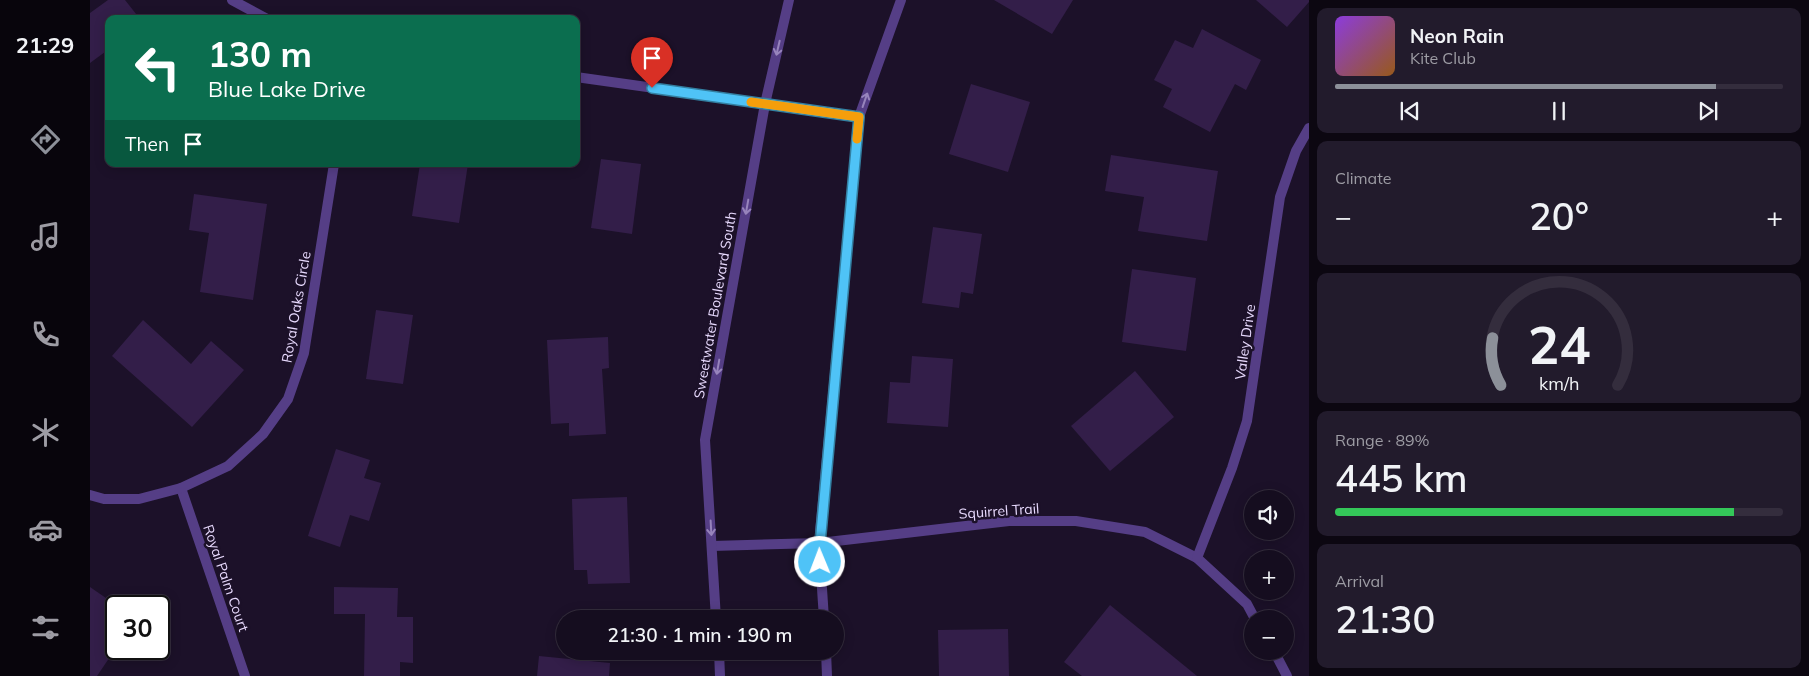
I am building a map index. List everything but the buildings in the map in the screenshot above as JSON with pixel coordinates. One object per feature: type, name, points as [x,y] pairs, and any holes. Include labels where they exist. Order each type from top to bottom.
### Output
[{"type":"street","points":[[232,0],[260,15]]},
{"type":"street","name":"Sweetwater Boulevard South","points":[[716,610],[705,440],[765,104],[788,0]]},
{"type":"street","points":[[824,610],[820,544],[859,117],[901,0]]},
{"type":"street","points":[[580,78],[859,117]]},
{"type":"street","name":"Valley Drive","points":[[1197,558],[1232,468],[1247,421],[1280,197],[1296,151],[1309,128]]},
{"type":"street","name":"Royal Oaks Circle","points":[[90,495],[104,499],[138,499],[181,488],[228,466],[264,434],[288,399],[304,352],[334,167]]},
{"type":"street","name":"Royal Palm Court","points":[[181,488],[245,676]]},
{"type":"street","name":"Squirrel Trail","points":[[712,546],[820,544],[1008,521],[1076,521],[1145,532],[1197,558],[1246,604],[1250,610]]},
{"type":"street","points":[[719,660],[720,676]]},
{"type":"street","points":[[826,660],[827,676]]},
{"type":"street","points":[[1279,660],[1287,676]]},
{"type":"slow traffic","points":[[751,102],[859,117],[857,139]]},
{"type":"route","points":[[652,88],[859,117],[820,544],[820,562]]}]
